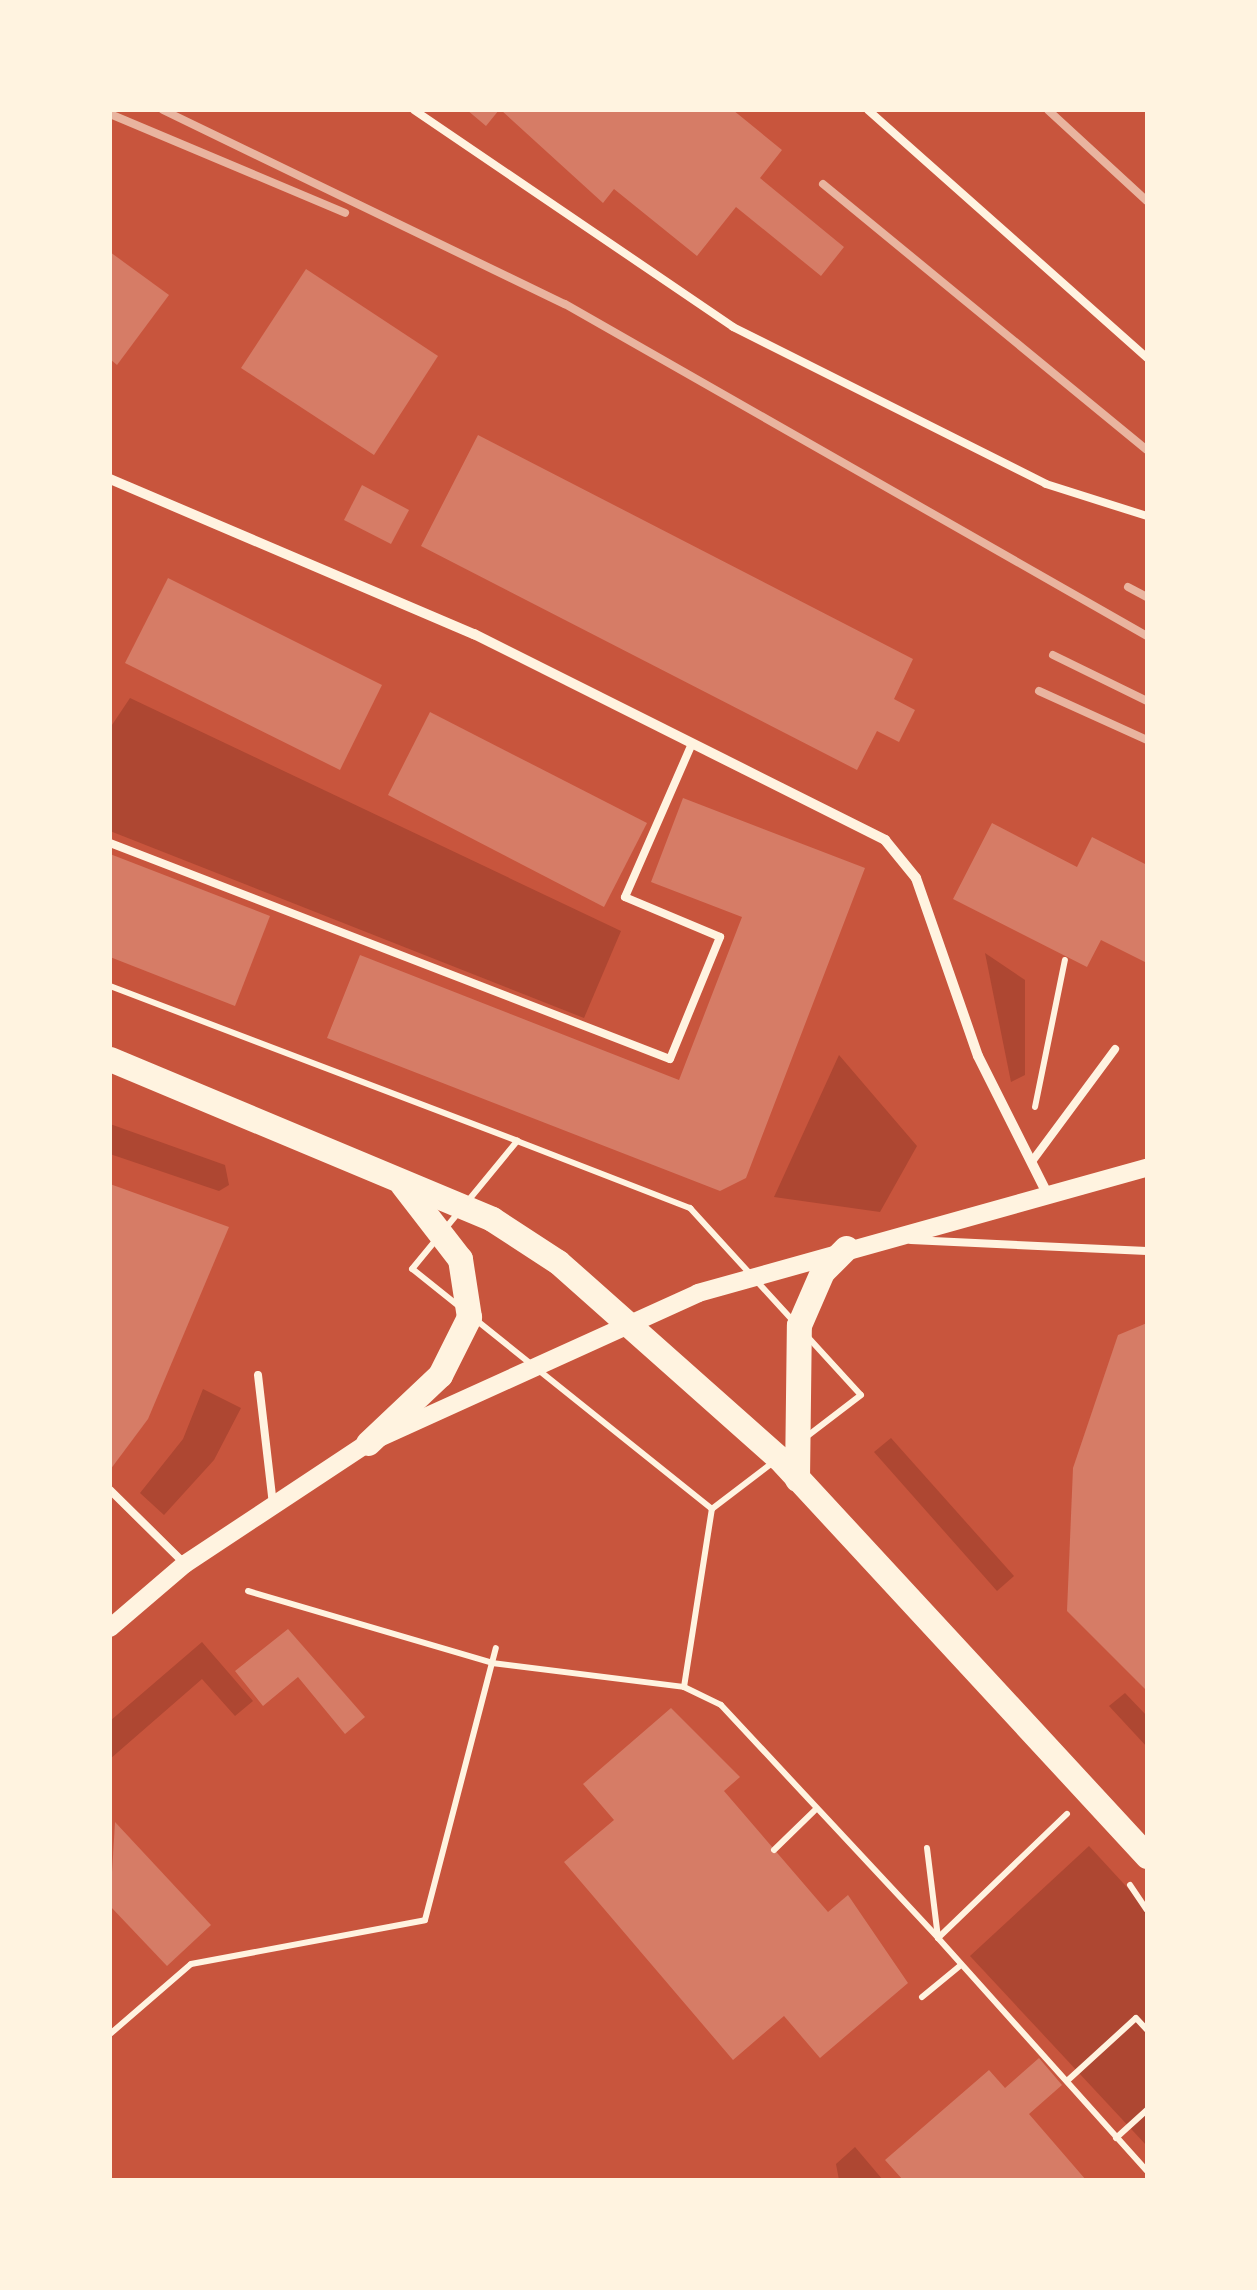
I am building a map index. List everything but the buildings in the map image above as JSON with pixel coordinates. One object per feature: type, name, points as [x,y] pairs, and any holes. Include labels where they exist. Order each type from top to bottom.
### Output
[{"type":"main road","points":[[110,1058],[492,1219],[634,1321],[779,1458],[1147,1856]]},
{"type":"main road","points":[[368,1443],[440,1375],[468,1317],[460,1259],[396,1177]]},
{"type":"main road","points":[[797,1479],[798,1325],[822,1272],[846,1248]]},
{"type":"street","points":[[110,480],[474,634],[886,840],[916,878],[978,1056],[1050,1198]]},
{"type":"street","points":[[110,1628],[185,1564],[368,1443],[634,1321],[846,1248],[1050,1198],[1147,1168]]},
{"type":"lane","points":[[414,110],[733,328],[1046,484],[1147,516]]},
{"type":"lane","points":[[868,110],[1147,358]]},
{"type":"lane","points":[[110,842],[670,1060],[720,937],[626,897],[692,744]]},
{"type":"lane","points":[[1033,1160],[1114,1049]]},
{"type":"lane","points":[[882,1238],[1147,1251]]},
{"type":"lane","points":[[258,1375],[272,1504]]},
{"type":"lane","points":[[110,1490],[185,1564]]},
{"type":"path","points":[[1020,1135],[1041,1098],[1065,960]]},
{"type":"path","points":[[110,986],[517,1140]]},
{"type":"path","points":[[529,1368],[712,1508]]},
{"type":"path","points":[[684,1687],[712,1508],[779,1458]]},
{"type":"path","points":[[248,1590],[492,1663],[684,1687],[721,1705],[1147,2171]]},
{"type":"path","points":[[110,2034],[191,1964],[425,1920],[496,1648]]},
{"type":"path","points":[[774,1850],[816,1809]]},
{"type":"path","points":[[938,1938],[1072,1810]]},
{"type":"path","points":[[927,1848],[938,1938]]},
{"type":"path","points":[[922,1997],[961,1965]]},
{"type":"path","points":[[1067,2082],[1136,2018],[1147,2030]]},
{"type":"path","points":[[1116,2138],[1147,2110]]},
{"type":"shaded area","points":[[130,698],[621,931],[584,1018],[110,831],[110,728]]},
{"type":"shaded area","points":[[985,953],[1025,980],[1025,1075],[1011,1082]]},
{"type":"shaded area","points":[[839,1055],[917,1146],[880,1212],[774,1197]]},
{"type":"shaded area","points":[[110,1124],[225,1165],[229,1185],[219,1191],[110,1154]]},
{"type":"shaded area","points":[[203,1389],[241,1408],[214,1460],[164,1515],[140,1493],[183,1439]]},
{"type":"shaded area","points":[[891,1438],[1014,1576],[997,1591],[874,1452]]},
{"type":"shaded area","points":[[202,1642],[253,1701],[235,1716],[202,1679],[110,1759],[110,1721]]},
{"type":"shaded area","points":[[1125,1693],[1147,1716],[1147,1747],[1109,1706]]},
{"type":"shaded area","points":[[1089,1846],[1147,1909],[1147,2146],[970,1956]]},
{"type":"shaded area","points":[[855,2147],[883,2180],[839,2180],[836,2164]]},
{"type":"railway","points":[[163,110],[565,304],[1147,636]]},
{"type":"railway","points":[[1048,110],[1147,201]]},
{"type":"railway","points":[[110,114],[345,213]]},
{"type":"railway","points":[[823,184],[1147,450]]},
{"type":"railway","points":[[1128,587],[1147,597]]},
{"type":"railway","points":[[1053,655],[1147,701]]},
{"type":"railway","points":[[1039,691],[1147,740]]}]
